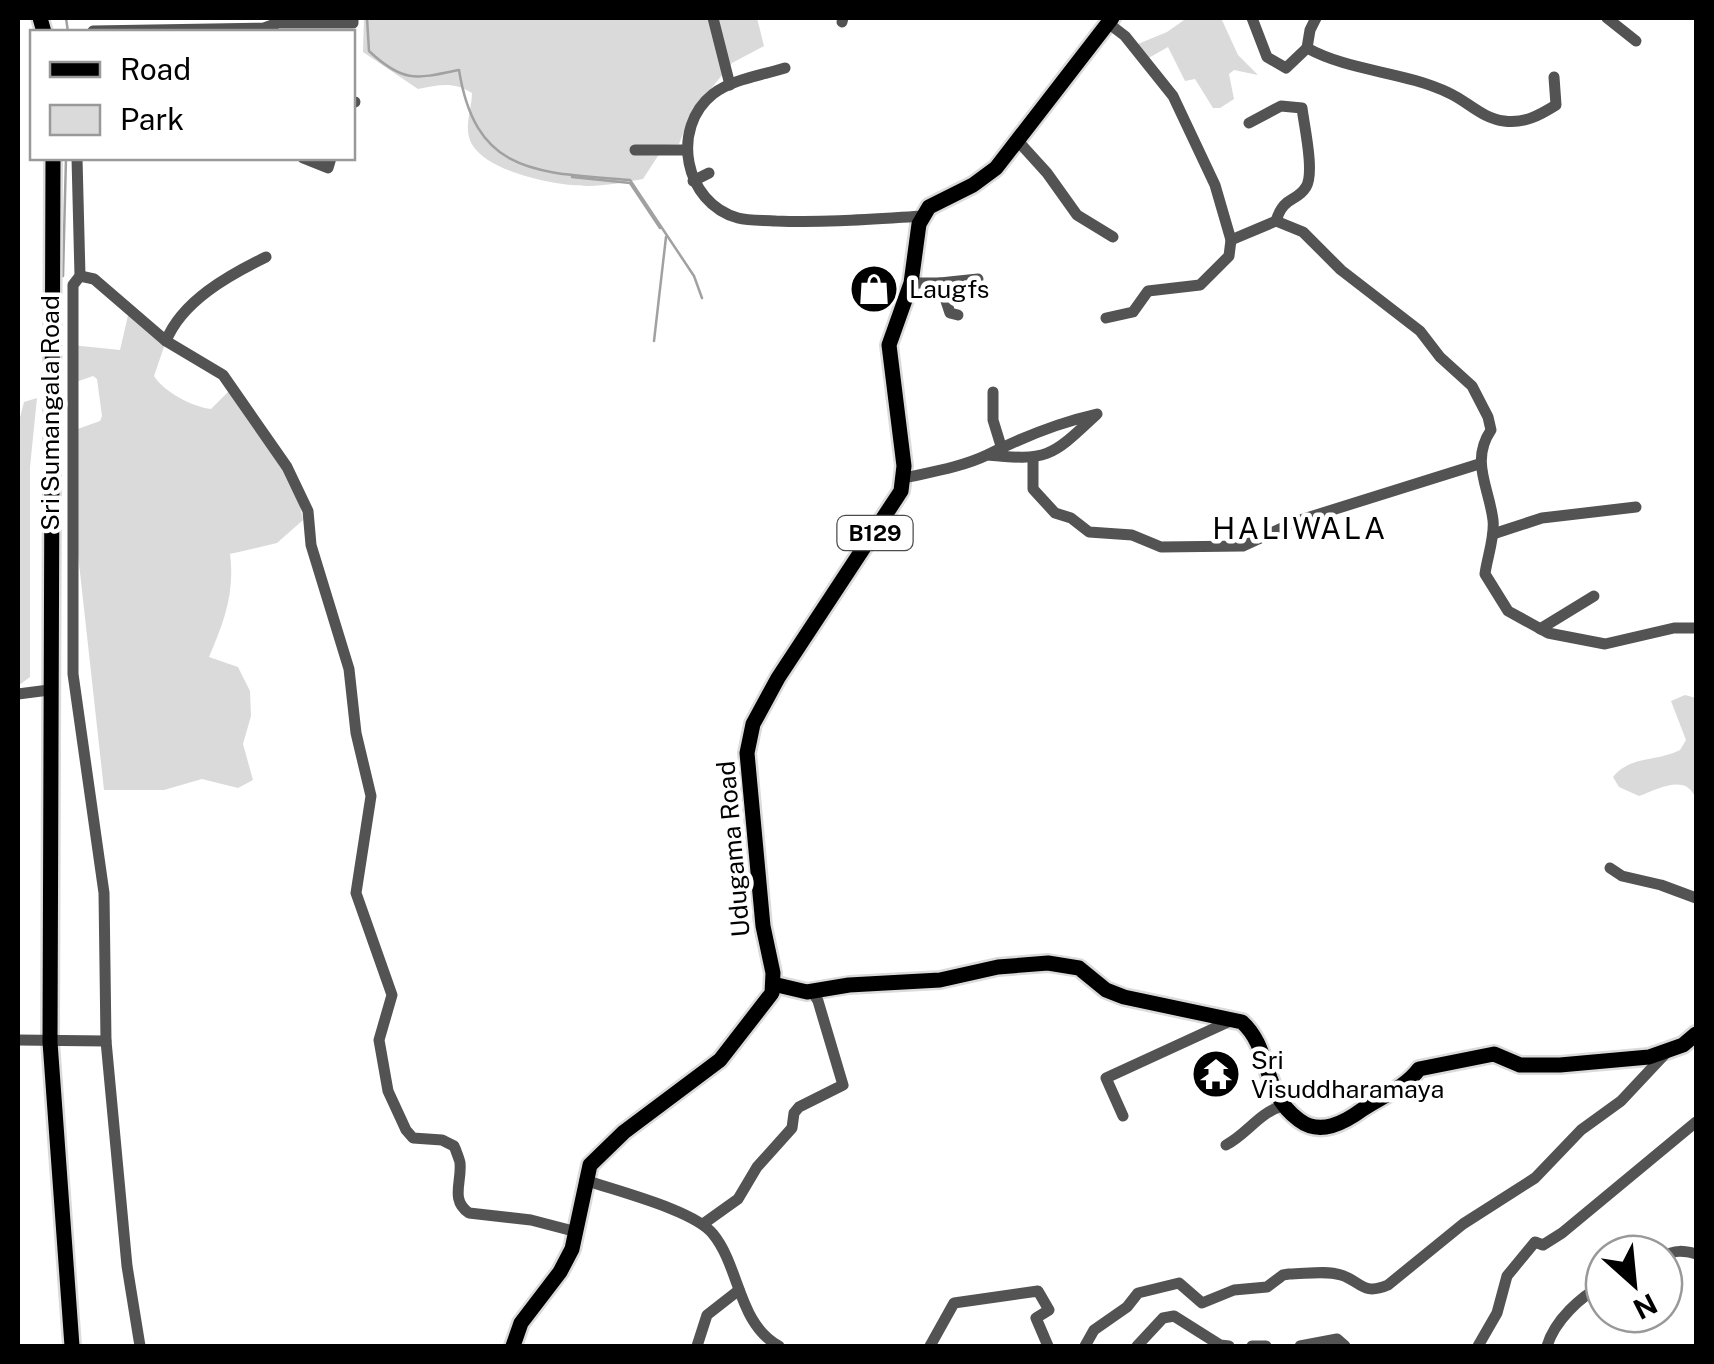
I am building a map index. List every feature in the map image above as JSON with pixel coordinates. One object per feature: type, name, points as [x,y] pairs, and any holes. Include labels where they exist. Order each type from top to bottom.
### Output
[{"type":"main road","points":[[904,478],[889,345],[911,283],[922,216],[940,199],[987,175],[1110,20]]},
{"type":"main road","points":[[53,160],[50,1042],[72,1346]]},
{"type":"main road","name":"Udugama Road","points":[[773,984],[748,777],[750,737],[770,692],[893,507],[904,478]]},
{"type":"main road","points":[[513,1346],[521,1323],[560,1272],[577,1232],[590,1165],[613,1142],[720,1060],[763,1006],[773,984],[807,992],[849,984],[940,980],[998,967],[1066,964],[1124,997],[1242,1022],[1254,1033],[1282,1106],[1308,1127],[1327,1128],[1354,1116],[1412,1079],[1419,1069],[1494,1054],[1520,1065],[1560,1065],[1666,1053],[1696,1034]]},
{"type":"street","points":[[121,30],[223,23],[353,23],[353,18]]},
{"type":"street","points":[[712,18],[730,85]]},
{"type":"street","points":[[1252,18],[1267,57],[1286,68],[1307,48],[1316,18]]},
{"type":"street","points":[[1607,18],[1636,41]]},
{"type":"street","points":[[1106,318],[1133,312],[1148,291],[1200,286],[1229,256],[1231,240],[1215,185],[1172,96],[1110,20]]},
{"type":"street","points":[[1307,48],[1332,61],[1410,78],[1451,93],[1474,110],[1504,121],[1533,118],[1556,106],[1554,77]]},
{"type":"street","points":[[785,68],[712,94],[694,117],[686,150],[693,181],[708,200],[740,219],[813,222],[922,216]]},
{"type":"street","points":[[1248,122],[1281,106],[1302,108],[1310,176],[1305,189],[1281,206],[1276,221]]},
{"type":"street","points":[[1016,140],[1077,214],[1113,237]]},
{"type":"street","points":[[635,150],[686,150]]},
{"type":"street","name":"Sri Sumangala Road","points":[[76,160],[80,276],[72,285],[70,353],[73,674],[104,893],[106,1041],[127,1266],[140,1346]]},
{"type":"street","points":[[308,160],[328,168],[330,160]]},
{"type":"street","points":[[693,181],[709,173]]},
{"type":"street","points":[[1231,240],[1276,221],[1303,232],[1340,270],[1420,331],[1440,358],[1472,386],[1491,430],[1483,442],[1479,464],[1494,522],[1487,580],[1508,612],[1540,629],[1605,644],[1674,628],[1696,628]]},
{"type":"street","points":[[166,341],[177,318],[230,274],[266,257]]},
{"type":"street","name":"Sri Sumangala Road","points":[[80,276],[94,279],[166,341],[223,376],[287,467],[308,511],[312,545],[350,669],[356,733],[370,796],[356,893],[392,995],[379,1040],[388,1091],[406,1130],[413,1138],[442,1140],[454,1146],[460,1162],[458,1200],[469,1213],[531,1220],[577,1232]]},
{"type":"street","points":[[911,283],[978,279]]},
{"type":"street","points":[[940,283],[950,313],[958,315]]},
{"type":"street","points":[[993,392],[993,420],[1001,446]]},
{"type":"street","points":[[904,478],[987,455],[1063,422],[1097,414],[1046,456],[1033,459],[987,455]]},
{"type":"street","points":[[1033,459],[1034,489],[1054,512],[1071,518],[1089,532],[1132,535],[1161,547],[1184,549],[1243,546],[1297,521],[1479,464]]},
{"type":"street","points":[[1493,534],[1542,518],[1636,507]]},
{"type":"street","points":[[1540,629],[1594,596]]},
{"type":"street","points":[[18,694],[49,690]]},
{"type":"street","points":[[1610,868],[1622,876],[1661,884],[1696,898]]},
{"type":"street","points":[[703,1224],[738,1199],[757,1167],[792,1128],[799,1107],[843,1085],[818,1001],[807,992]]},
{"type":"street","points":[[1123,1116],[1106,1078],[1228,1022]]},
{"type":"street","points":[[18,1040],[106,1041]]},
{"type":"street","points":[[1085,1346],[1094,1330],[1127,1307],[1138,1293],[1179,1283],[1202,1303],[1234,1290],[1268,1287],[1289,1274],[1337,1274],[1363,1288],[1377,1290],[1388,1285],[1464,1224],[1535,1178],[1582,1130],[1621,1101],[1666,1053]]},
{"type":"street","points":[[1226,1145],[1268,1110],[1282,1106]]},
{"type":"street","points":[[1478,1346],[1497,1313],[1507,1276],[1535,1242],[1543,1245],[1562,1232],[1696,1122]]},
{"type":"street","points":[[585,1180],[703,1224],[715,1236],[738,1290],[766,1338],[779,1346]]},
{"type":"street","points":[[698,1346],[707,1315],[738,1290]]},
{"type":"street","points":[[930,1346],[954,1303],[1038,1291],[1048,1310],[1036,1318],[1048,1346]]},
{"type":"street","points":[[1547,1346],[1551,1334],[1584,1294]]},
{"type":"street","points":[[1138,1346],[1162,1318],[1174,1316],[1228,1346]]},
{"type":"street","points":[[1300,1346],[1337,1340],[1345,1346]]},
{"type":"street","points":[[1252,1346],[1266,1346]]},
{"type":"green space","points":[[364,18],[757,18],[764,46],[732,63],[691,113],[679,144],[665,145],[643,179],[575,185],[509,171],[482,155],[468,133],[472,93],[452,85],[418,89],[363,52]]},
{"type":"green space","points":[[1187,18],[1221,18],[1238,55],[1258,75],[1234,70],[1229,74],[1234,99],[1220,108],[1213,108],[1195,79],[1185,81],[1168,47],[1145,60],[1133,46],[1167,32]]},
{"type":"green space","points":[[130,307],[166,341],[154,376],[159,382],[180,398],[211,409],[232,388],[296,486],[303,520],[277,543],[230,554],[227,607],[209,657],[238,667],[250,691],[251,716],[243,744],[253,780],[238,788],[202,779],[164,790],[104,790],[72,500],[72,431],[100,421],[102,416],[97,379],[93,376],[76,382],[71,345],[120,350]]},
{"type":"green space","points":[[37,398],[30,467],[30,677],[18,686],[18,425],[24,402]]},
{"type":"green space","points":[[1685,695],[1696,698],[1696,800],[1692,792],[1679,785],[1639,796],[1619,787],[1613,777],[1628,765],[1680,750],[1686,740],[1671,701]]},
{"type":"waterway","points":[[66,18],[68,30]]},
{"type":"waterway","points":[[367,18],[369,51],[391,69],[411,76],[459,70],[480,131],[497,150],[541,170],[630,180],[694,276],[702,298]]},
{"type":"waterway","points":[[63,276],[66,160]]},
{"type":"waterway","points":[[572,177],[630,183],[660,228]]},
{"type":"waterway","points":[[654,341],[666,237]]},
{"type":"place","name":"Laugfs","points":[[874,289]]},
{"type":"place","name":"Sri Visuddharamaya","points":[[1216,1074]]},
{"type":"district","name":"HALIWALA","points":[[1300,529]]}]
